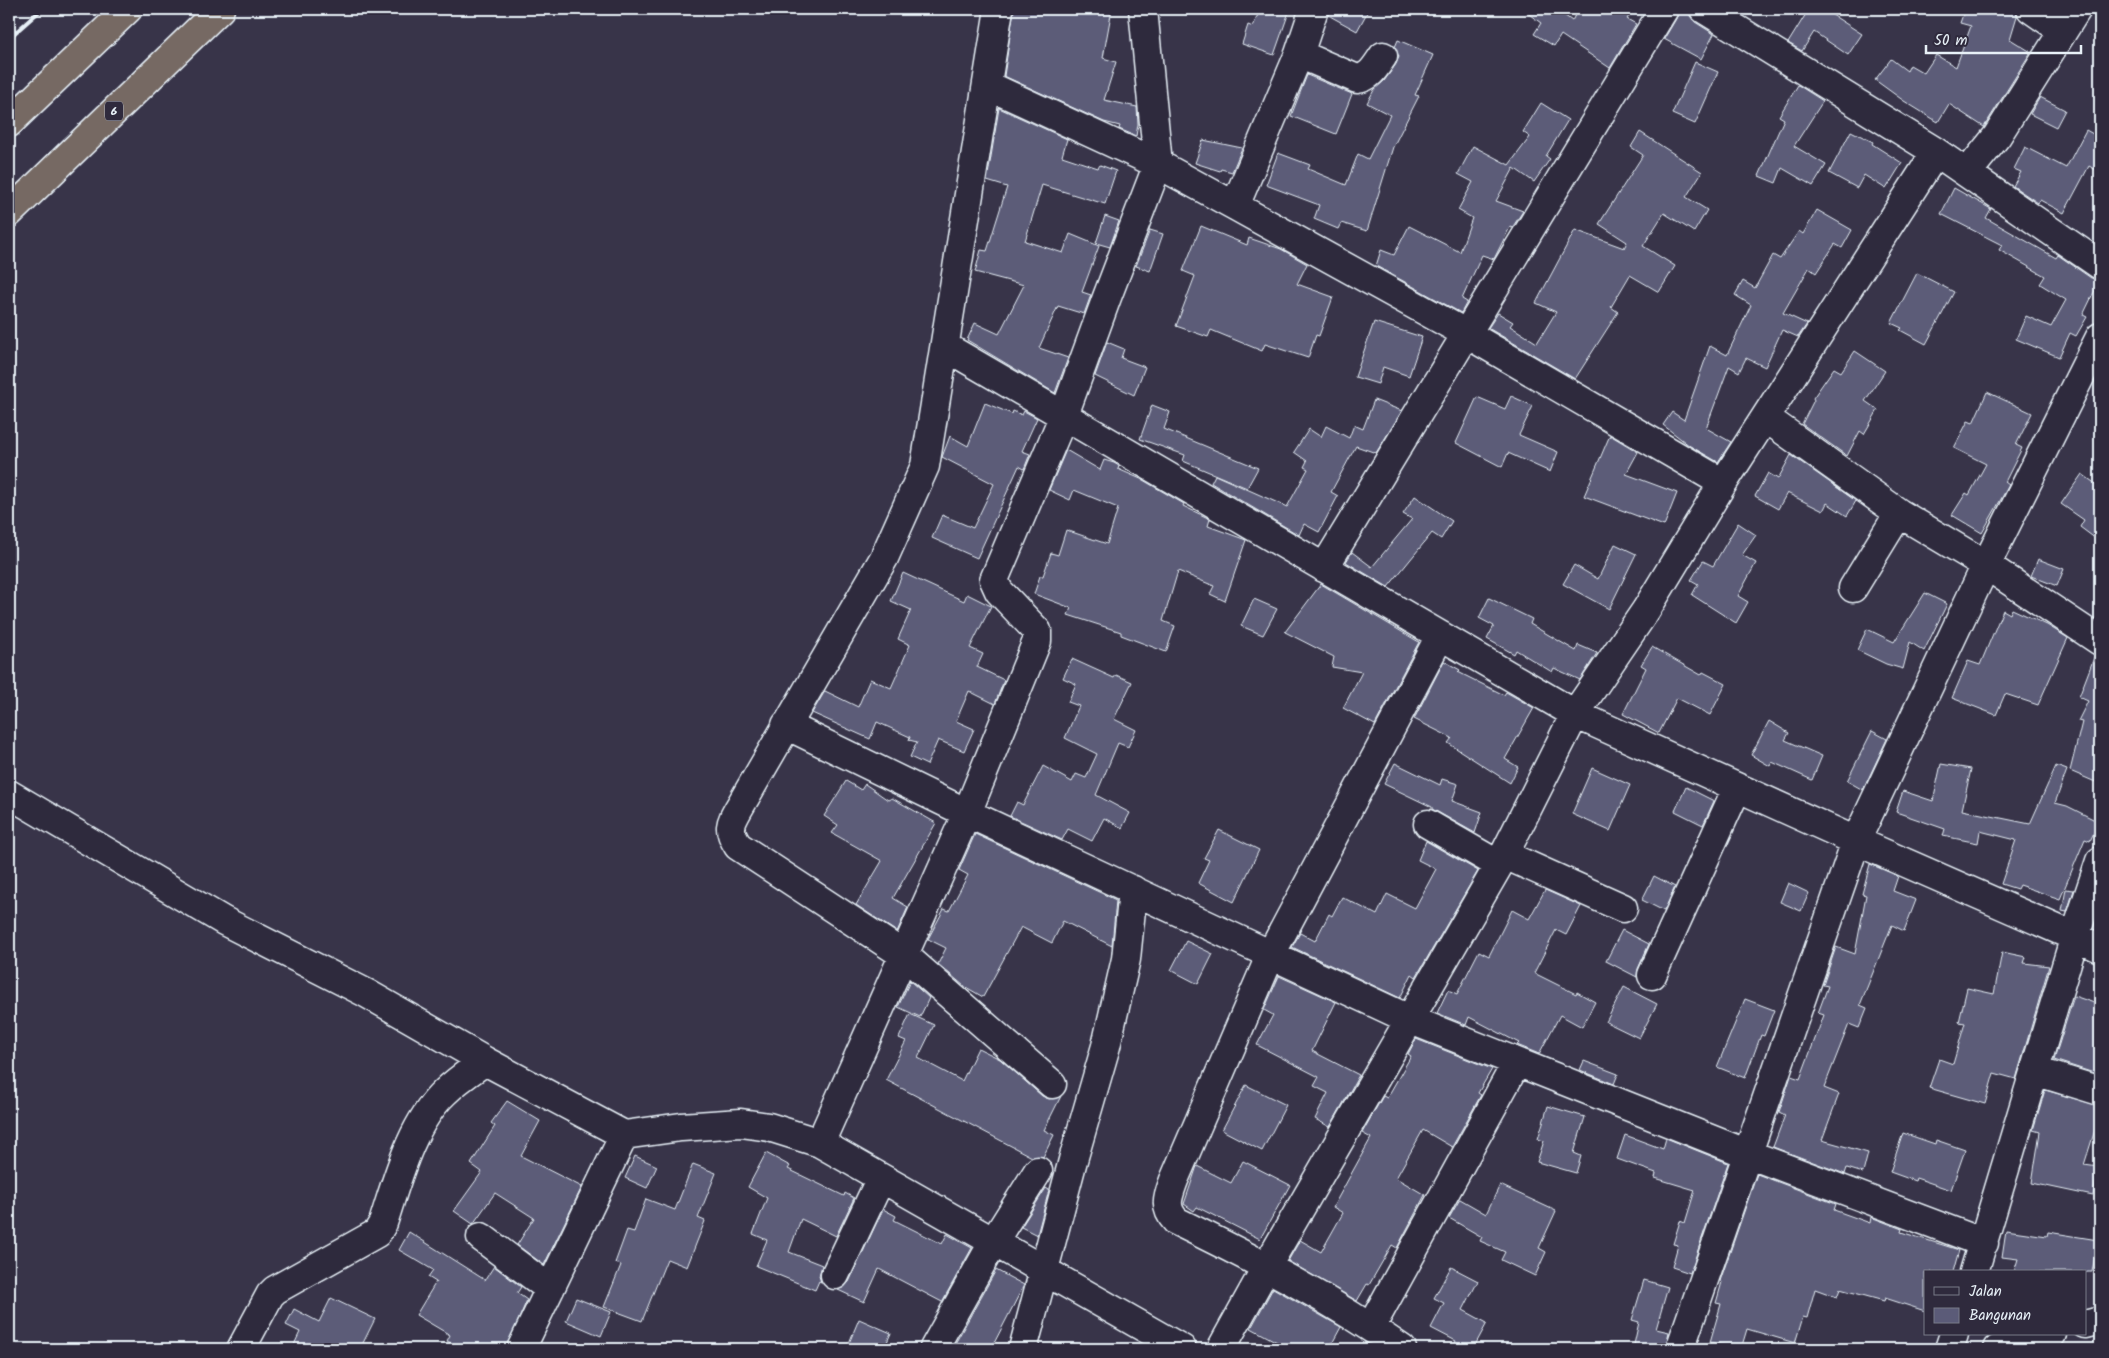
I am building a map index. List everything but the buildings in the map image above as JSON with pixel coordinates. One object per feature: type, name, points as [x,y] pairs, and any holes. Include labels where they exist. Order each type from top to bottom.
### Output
[{"type":"highway","points":[[9,123],[128,9]]},
{"type":"highway","name":"6","points":[[9,213],[220,9]]},
{"type":"street","points":[[999,9],[965,214],[946,347],[925,466],[884,558],[731,822],[731,835],[738,846],[904,955],[1052,1084]]},
{"type":"street","points":[[820,1143],[966,813],[1038,636],[1033,625],[995,586],[995,574],[1064,415],[1141,204],[1158,164],[1143,9]]},
{"type":"street","points":[[1235,206],[1299,54],[1314,9]]},
{"type":"street","points":[[1324,568],[1664,9]]},
{"type":"street","points":[[1704,9],[1936,152],[2100,265]]},
{"type":"street","points":[[2031,9],[2063,31]]},
{"type":"street","points":[[1967,173],[1997,136],[2077,9]]},
{"type":"street","points":[[1299,54],[1357,78],[1364,78],[1370,74],[1383,56]]},
{"type":"street","points":[[987,85],[1158,164],[1467,334],[1723,483]]},
{"type":"street","points":[[1221,1349],[1502,860],[1575,714],[1646,610],[1723,483],[1936,152]]},
{"type":"street","points":[[1680,1349],[1856,841],[1986,565],[2100,337]]},
{"type":"street","points":[[946,347],[1575,714],[1737,788],[2100,948]]},
{"type":"street","points":[[1766,418],[1899,513],[1986,565],[2100,641]]},
{"type":"street","points":[[1853,588],[1899,513]]},
{"type":"street","points":[[1402,1349],[1371,1327],[1267,1266],[1176,1221],[1167,1208],[1174,1180],[1271,954],[1440,636]]},
{"type":"street","points":[[786,725],[966,813],[1411,1020],[1748,1154],[1984,1242]]},
{"type":"street","points":[[1652,975],[1737,788]]},
{"type":"street","points":[[9,794],[224,921],[366,993],[485,1061],[624,1135],[680,1127],[741,1124],[769,1127],[820,1143],[1182,1349]]},
{"type":"street","points":[[1428,824],[1502,860],[1623,908]]},
{"type":"street","points":[[1975,1270],[2075,936],[2100,861]]},
{"type":"street","points":[[1023,1349],[1043,1270],[1106,1046],[1126,959],[1134,890]]},
{"type":"street","points":[[241,1349],[274,1290],[377,1233],[383,1224],[410,1146],[426,1115],[444,1093],[485,1061]]},
{"type":"street","points":[[1371,1327],[1517,1062]]},
{"type":"street","points":[[2036,1071],[2100,1091]]},
{"type":"street","points":[[521,1349],[624,1135]]},
{"type":"street","points":[[934,1348],[994,1241],[1038,1171]]},
{"type":"street","points":[[835,1275],[881,1178]]},
{"type":"street","points":[[481,1237],[550,1290]]},
{"type":"street","points":[[2086,1324],[2100,1320]]},
{"type":"street","points":[[1949,1349],[1953,1336]]},
{"type":"street","points":[[1998,1349],[2045,1336]]},
{"type":"railway","points":[[9,38],[42,9]]}]
